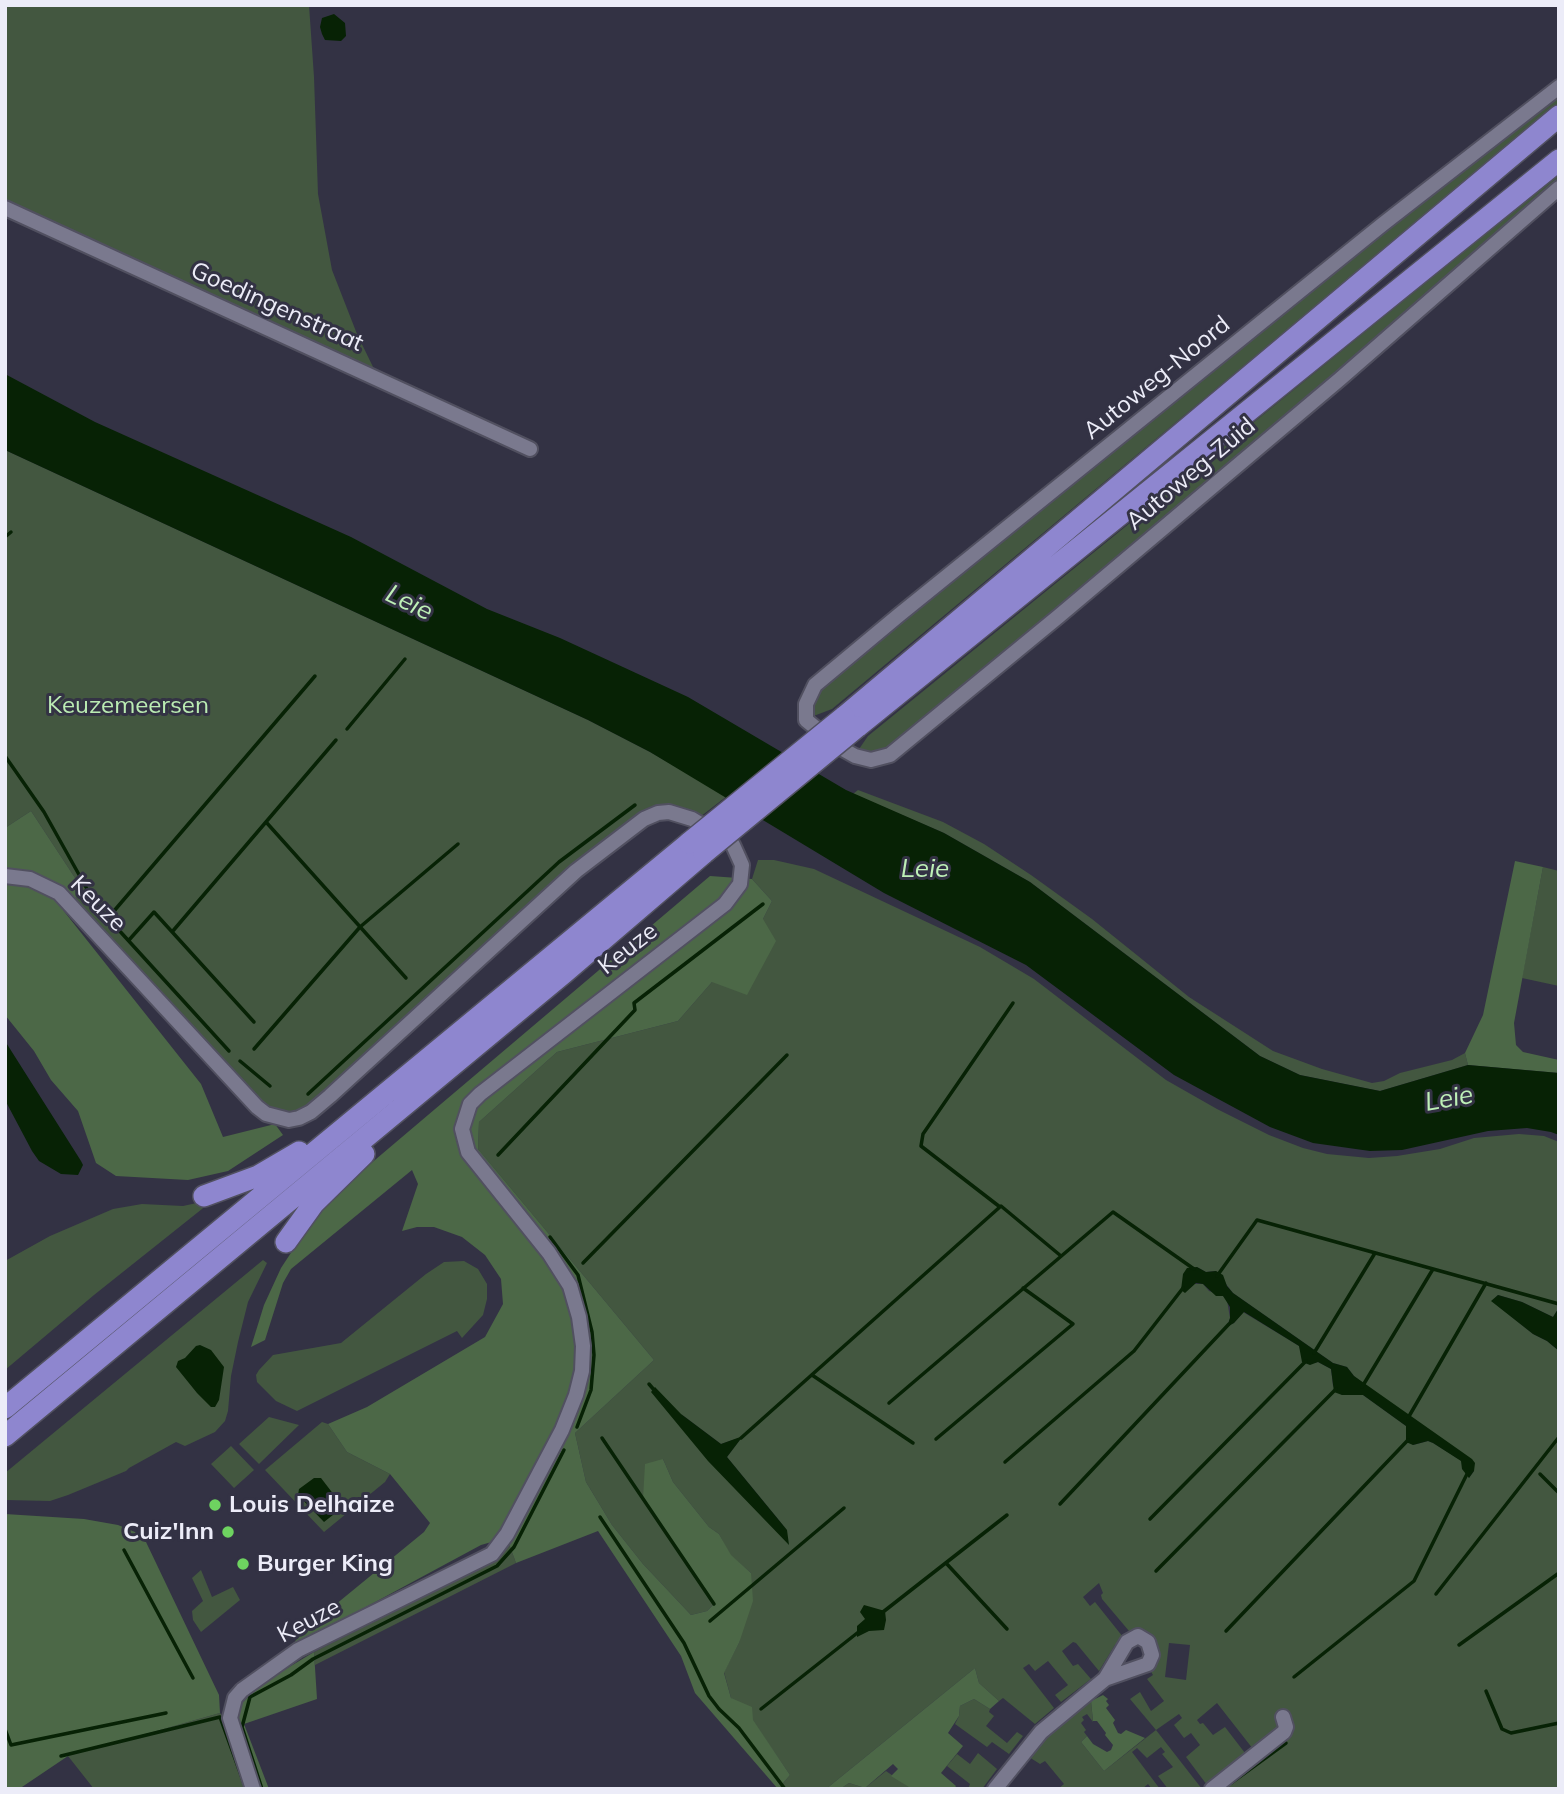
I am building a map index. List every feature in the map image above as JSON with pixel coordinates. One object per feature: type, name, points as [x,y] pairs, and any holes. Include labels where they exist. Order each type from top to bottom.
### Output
[{"type":"highway","points":[[5,1408],[333,1137],[697,848],[850,722],[1559,116]]},
{"type":"highway","points":[[850,722],[1559,160]]},
{"type":"highway","points":[[5,1436],[470,1050],[697,848]]},
{"type":"highway","points":[[286,1242],[314,1203],[470,1050]]},
{"type":"highway","points":[[204,1196],[258,1176],[309,1147],[333,1137]]},
{"type":"street","name":"Autoweg-Noord","points":[[806,719],[806,704],[815,685],[1383,224],[1559,87]]},
{"type":"street","name":"Autoweg-Zuid","points":[[806,719],[855,757],[871,760],[890,755],[1238,465],[1559,188]]},
{"type":"street","name":"Goedingenstraat","points":[[5,208],[530,449]]},
{"type":"street","name":"Keuze","points":[[5,876],[30,879],[59,893],[73,905],[257,1107],[266,1114],[289,1120],[311,1112],[330,1096],[576,871],[644,818],[669,812],[699,822],[733,846],[742,865],[740,884],[725,904],[470,1104],[462,1129],[468,1152],[549,1253],[570,1286],[579,1317],[583,1346],[582,1371],[576,1395],[556,1442],[506,1534],[492,1554],[298,1650],[242,1690],[235,1698],[230,1718],[253,1789]]},
{"type":"street","points":[[995,1789],[1041,1732],[1105,1679]]},
{"type":"street","points":[[1212,1789],[1284,1732],[1286,1727],[1283,1717]]},
{"type":"green space","points":[[5,5],[309,5],[318,194],[332,270],[374,369],[5,205]]},
{"type":"green space","points":[[1559,93],[1559,103],[832,709],[811,717],[810,705],[819,689],[902,618],[1386,228]]},
{"type":"green space","points":[[1559,174],[1559,181],[1337,375],[888,751],[871,755],[857,752],[868,736]]},
{"type":"green space","name":"Keuzemeersen","points":[[5,450],[588,720],[727,796],[700,817],[660,808],[485,948],[310,1103],[298,1111],[286,1112],[271,1107],[250,1093],[73,898],[83,890],[31,811],[5,828]]},
{"type":"green space","points":[[858,790],[943,822],[984,844],[1092,919],[1189,997],[1273,1051],[1372,1083],[1452,1060],[1465,1053],[1468,1065],[1380,1091],[1300,1075],[1260,1056],[1030,882],[944,833],[853,794]]},
{"type":"green space","points":[[758,860],[774,860],[814,869],[980,947],[1034,979],[1166,1080],[1269,1135],[1303,1148],[1327,1154],[1369,1158],[1440,1149],[1474,1138],[1519,1134],[1544,1136],[1559,1142],[1558,1309],[1553,1317],[1522,1302],[1498,1295],[1492,1301],[1559,1351],[1559,1789],[1231,1789],[1226,1782],[1253,1749],[1217,1703],[1197,1720],[1213,1735],[1225,1727],[1245,1753],[1207,1785],[1186,1757],[1200,1745],[1191,1733],[1184,1738],[1174,1725],[1182,1718],[1179,1714],[1156,1730],[1130,1699],[1140,1692],[1151,1711],[1164,1701],[1147,1679],[1153,1675],[1150,1670],[1155,1664],[1136,1630],[1129,1631],[1102,1599],[1099,1583],[1083,1597],[1090,1606],[1095,1602],[1123,1637],[1099,1671],[1076,1643],[1073,1642],[1062,1651],[1073,1666],[1078,1664],[1091,1679],[1061,1702],[1055,1695],[1068,1685],[1048,1661],[1035,1671],[1029,1664],[1023,1668],[1054,1708],[1035,1724],[1003,1698],[999,1701],[979,1683],[975,1668],[826,1789],[778,1789],[790,1775],[752,1720],[731,1698],[724,1672],[739,1643],[751,1573],[730,1555],[719,1534],[709,1527],[673,1482],[663,1459],[643,1499],[714,1604],[707,1611],[691,1615],[643,1564],[612,1525],[586,1482],[575,1433],[654,1360],[478,1149],[479,1122],[557,1052],[678,1021],[763,919],[772,901],[752,879]],"holes":[[[1197,1267],[1206,1272],[1216,1271],[1233,1293],[1333,1363],[1347,1367],[1354,1376],[1459,1459],[1428,1441],[1413,1445],[1406,1426],[1363,1395],[1342,1395],[1333,1386],[1331,1369],[1318,1362],[1314,1363],[1301,1352],[1299,1346],[1243,1312],[1234,1323],[1227,1326],[1230,1318],[1227,1300],[1209,1291],[1203,1284],[1193,1284]],[[681,1414],[721,1444],[742,1437],[727,1457],[787,1530]],[[1462,1462],[1474,1471],[1469,1478]],[[1169,1643],[1190,1645],[1186,1680],[1165,1677]]]},
{"type":"green space","points":[[1543,867],[1559,871],[1559,986],[1522,978]]},
{"type":"green space","points":[[206,1201],[207,1205],[5,1370],[5,1261],[50,1236],[113,1209],[142,1204],[183,1206]]},
{"type":"green space","points":[[263,1260],[267,1263],[248,1302],[238,1342],[228,1411],[225,1421],[215,1432],[185,1446],[176,1442],[126,1471],[50,1501],[5,1500],[5,1473]]},
{"type":"green space","points":[[464,1261],[478,1269],[487,1284],[487,1299],[483,1315],[462,1338],[457,1331],[297,1411],[276,1401],[257,1382],[256,1375],[273,1355],[341,1343],[444,1262]]},
{"type":"green space","points":[[269,1417],[299,1425],[259,1464],[239,1444]]},
{"type":"green space","points":[[322,1422],[328,1424],[347,1452],[390,1474],[385,1482],[324,1532],[265,1470]]},
{"type":"green space","points":[[231,1446],[254,1470],[234,1488],[211,1464]]},
{"type":"green space","points":[[509,1544],[516,1563],[315,1665],[314,1652],[475,1571],[500,1555]]},
{"type":"green space","points":[[201,1570],[212,1597],[233,1587],[240,1600],[201,1632],[193,1620],[192,1611],[203,1601],[192,1578]]},
{"type":"green space","points":[[974,1699],[990,1709],[989,1712],[994,1716],[986,1726],[1007,1743],[1017,1732],[1023,1736],[1009,1754],[992,1742],[987,1747],[955,1724],[960,1706]]},
{"type":"green space","points":[[1091,1701],[1093,1722],[1087,1714],[1082,1717],[1084,1720],[1081,1723],[1087,1736],[1081,1742],[1104,1771],[1156,1730],[1202,1789],[1168,1789],[1158,1776],[1173,1767],[1162,1754],[1165,1752],[1161,1747],[1147,1758],[1137,1748],[1132,1752],[1160,1789],[1152,1789],[1148,1784],[1142,1789],[1058,1789],[1064,1784],[1045,1761],[1040,1764],[1029,1757],[1064,1719]]},
{"type":"green space","points":[[220,1713],[247,1789],[94,1789],[68,1756]]},
{"type":"green space","points":[[978,1753],[997,1769],[982,1789],[968,1789],[970,1784],[947,1766],[957,1754],[970,1764]]},
{"type":"green space","points":[[886,1771],[912,1789],[840,1789],[849,1783],[865,1788]]},
{"type":"shaded area","points":[[31,811],[83,890],[63,910],[201,1084],[223,1137],[275,1124],[283,1135],[228,1171],[188,1180],[116,1176],[96,1163],[78,1111],[51,1080],[34,1051],[5,1015],[5,828]]},
{"type":"shaded area","points":[[1515,861],[1543,867],[1514,1023],[1516,1045],[1523,1052],[1559,1060],[1559,1073],[1468,1065],[1465,1053],[1483,1015]]},
{"type":"shaded area","points":[[710,876],[752,879],[772,901],[763,919],[776,941],[747,995],[712,982],[678,1021],[557,1052],[479,1122],[478,1149],[654,1360],[575,1433],[586,1482],[612,1525],[643,1564],[691,1615],[707,1611],[714,1604],[643,1499],[645,1464],[663,1459],[673,1482],[709,1527],[719,1534],[731,1555],[751,1573],[753,1601],[739,1643],[724,1673],[731,1698],[752,1707],[753,1720],[790,1775],[778,1789],[695,1693],[681,1656],[598,1531],[516,1563],[509,1544],[495,1541],[481,1545],[290,1648],[302,1632],[424,1532],[430,1523],[390,1474],[347,1452],[328,1424],[367,1407],[485,1337],[503,1304],[501,1279],[485,1255],[462,1237],[434,1227],[417,1227],[402,1231],[418,1184],[412,1170],[291,1269],[283,1283],[265,1340],[251,1347],[264,1305],[281,1268],[323,1204]]},
{"type":"shaded area","points":[[5,1514],[84,1519],[118,1525],[135,1532],[146,1542],[219,1695],[220,1713],[68,1756],[19,1789],[5,1789]]},
{"type":"shaded area","points":[[314,1652],[317,1699],[244,1724],[269,1789],[247,1789],[229,1731],[241,1704],[261,1684]]},
{"type":"shaded area","points":[[975,1668],[979,1683],[999,1701],[990,1709],[974,1699],[960,1706],[959,1716],[948,1733],[963,1746],[941,1773],[956,1786],[954,1789],[912,1789],[891,1776],[898,1769],[893,1764],[865,1788],[849,1783],[840,1789],[826,1789]]},
{"type":"shaded area","points":[[1103,1695],[1108,1699],[1106,1701],[1109,1705],[1106,1708],[1115,1720],[1113,1723],[1118,1733],[1126,1730],[1145,1738],[1104,1771],[1081,1742],[1087,1736],[1093,1744],[1107,1752],[1111,1750],[1113,1745],[1106,1733],[1097,1721],[1093,1721],[1091,1701]]},
{"type":"water","points":[[334,14],[345,23],[346,36],[341,41],[325,40],[320,27],[322,18]]},
{"type":"water","name":"Leie","points":[[5,374],[95,422],[351,537],[487,609],[560,638],[688,697],[846,790],[944,833],[1030,882],[1260,1056],[1300,1075],[1380,1091],[1468,1065],[1559,1073],[1559,1135],[1527,1128],[1488,1131],[1402,1150],[1370,1151],[1313,1143],[1270,1127],[1174,1075],[1026,965],[884,893],[650,752],[588,720],[5,450]]},
{"type":"water","points":[[5,1041],[81,1161],[83,1165],[78,1175],[61,1174],[39,1161],[32,1151],[5,1100]]},
{"type":"water","points":[[1197,1267],[1206,1272],[1216,1271],[1223,1275],[1233,1293],[1333,1363],[1347,1367],[1354,1376],[1472,1459],[1475,1463],[1474,1471],[1469,1478],[1462,1469],[1461,1461],[1433,1443],[1428,1441],[1413,1445],[1406,1442],[1406,1426],[1363,1395],[1342,1395],[1334,1392],[1331,1369],[1318,1362],[1310,1365],[1302,1362],[1299,1346],[1244,1312],[1227,1327],[1230,1307],[1223,1296],[1216,1296],[1203,1284],[1196,1283],[1185,1293],[1181,1290],[1183,1274],[1187,1268]]},
{"type":"water","points":[[1498,1295],[1522,1302],[1553,1317],[1558,1309],[1559,1298],[1559,1351],[1491,1301]]},
{"type":"water","points":[[200,1345],[211,1350],[224,1367],[219,1400],[215,1407],[211,1407],[197,1393],[176,1367],[178,1361]]},
{"type":"water","points":[[655,1387],[681,1414],[721,1444],[743,1436],[727,1457],[787,1530],[789,1545],[708,1461],[651,1392]]},
{"type":"water","points":[[314,1478],[321,1478],[341,1504],[338,1511],[324,1522],[298,1495],[299,1489]]},
{"type":"water","points":[[864,1605],[885,1611],[884,1630],[869,1631],[857,1637],[857,1626],[865,1619],[860,1612]]},
{"type":"waterway","points":[[5,537],[11,532]]},
{"type":"waterway","points":[[347,729],[405,659]]},
{"type":"waterway","points":[[108,918],[315,676]]},
{"type":"waterway","points":[[172,932],[336,740]]},
{"type":"waterway","points":[[5,756],[44,812],[96,905],[229,1051]]},
{"type":"waterway","points":[[308,1094],[559,862],[635,805]]},
{"type":"waterway","points":[[266,822],[406,978]]},
{"type":"waterway","points":[[254,1049],[360,927],[458,844]]},
{"type":"waterway","points":[[498,1155],[635,1010],[634,1003],[763,904]]},
{"type":"waterway","points":[[129,940],[154,912],[254,1022]]},
{"type":"waterway","points":[[1000,1207],[921,1146],[923,1134],[1013,1003]]},
{"type":"waterway","points":[[583,1263],[787,1055]]},
{"type":"waterway","points":[[240,1061],[270,1086]]},
{"type":"waterway","points":[[741,1438],[1001,1206],[1061,1256]]},
{"type":"waterway","points":[[889,1403],[1113,1212],[1194,1269]]},
{"type":"waterway","points":[[1217,1276],[1257,1220],[1559,1304]]},
{"type":"waterway","points":[[550,1237],[578,1275],[592,1332],[594,1355],[591,1390],[577,1427]]},
{"type":"waterway","points":[[1314,1353],[1375,1253]]},
{"type":"waterway","points":[[1362,1387],[1433,1269]]},
{"type":"waterway","points":[[1408,1418],[1486,1283]]},
{"type":"waterway","points":[[936,1439],[1073,1324],[1023,1288]]},
{"type":"waterway","points":[[1005,1462],[1134,1351],[1183,1288]]},
{"type":"waterway","points":[[1060,1504],[1229,1324]]},
{"type":"waterway","points":[[1150,1519],[1306,1361]]},
{"type":"waterway","points":[[812,1375],[913,1443]]},
{"type":"waterway","points":[[649,1384],[655,1391]]},
{"type":"waterway","points":[[1156,1571],[1336,1389]]},
{"type":"waterway","points":[[1436,1594],[1559,1437]]},
{"type":"waterway","points":[[602,1438],[714,1604]]},
{"type":"waterway","points":[[1226,1631],[1408,1440]]},
{"type":"waterway","points":[[262,1789],[242,1727],[250,1697],[291,1675],[313,1659],[497,1566],[514,1547],[564,1450]]},
{"type":"waterway","points":[[1294,1677],[1414,1581],[1468,1472]]},
{"type":"waterway","points":[[1540,1474],[1559,1493]]},
{"type":"waterway","points":[[710,1621],[844,1508]]},
{"type":"waterway","points":[[883,1612],[1007,1515]]},
{"type":"waterway","points":[[600,1517],[684,1643],[709,1696],[739,1728],[785,1789]]},
{"type":"waterway","points":[[124,1550],[193,1678]]},
{"type":"waterway","points":[[946,1563],[1007,1629]]},
{"type":"waterway","points":[[1459,1645],[1559,1573]]},
{"type":"waterway","points":[[761,1709],[861,1630]]},
{"type":"waterway","points":[[1486,1691],[1502,1729],[1511,1733],[1559,1723]]},
{"type":"waterway","points":[[5,1729],[11,1745],[166,1713]]},
{"type":"waterway","points":[[61,1756],[220,1717],[246,1789]]},
{"type":"waterway","points":[[1231,1783],[1286,1743]]},
{"type":"place","name":"Louis Delhaize","points":[[215,1505]]},
{"type":"place","name":"Cuiz'Inn","points":[[228,1532]]},
{"type":"place","name":"Burger King","points":[[243,1564]]}]
